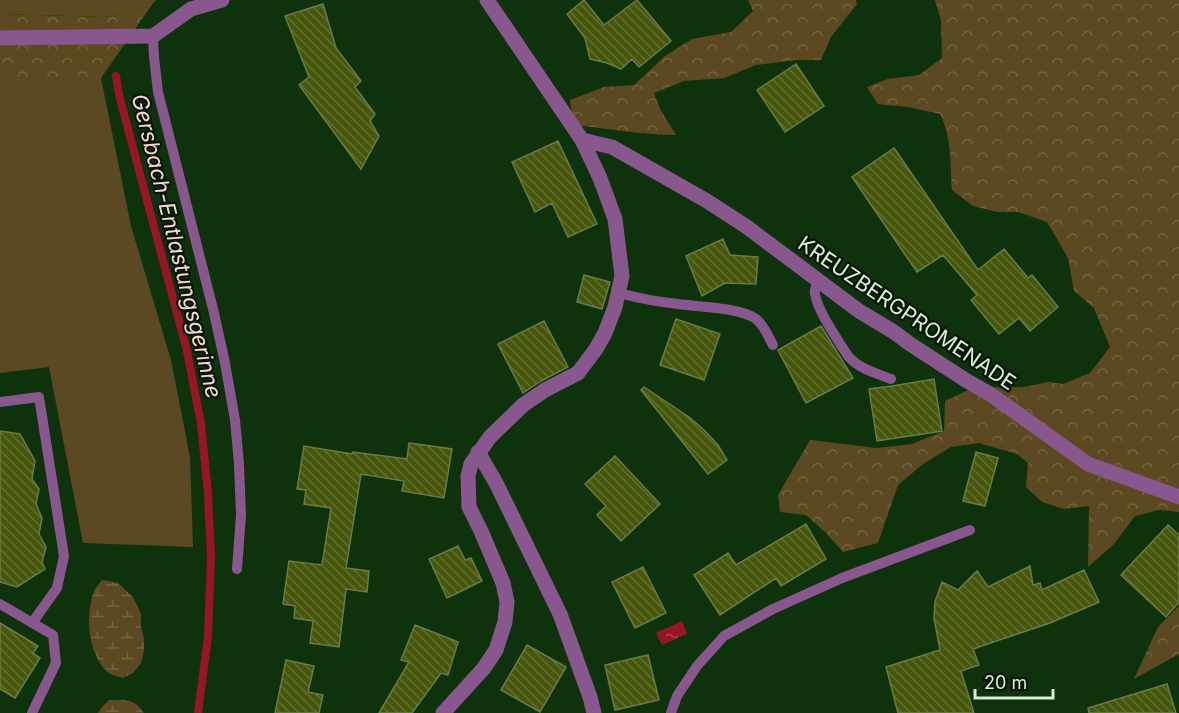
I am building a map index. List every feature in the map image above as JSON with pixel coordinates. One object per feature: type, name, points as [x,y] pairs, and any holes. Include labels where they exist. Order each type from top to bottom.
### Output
[{"type":"street","points":[[0,38],[153,36],[190,4],[222,0]]},
{"type":"street","points":[[443,713],[484,668],[496,650],[505,622],[507,602],[503,583],[469,507],[468,476],[471,464],[489,437],[523,405],[545,390],[578,373],[588,361],[605,333],[619,293],[622,276],[615,219],[600,178],[582,140],[487,0]]},
{"type":"street","name":"KREUZBERGPROMENADE","points":[[582,140],[612,147],[683,186],[747,227],[859,311],[990,394],[1088,464],[1179,497]]},
{"type":"street","points":[[478,452],[496,483],[560,614],[594,713]]},
{"type":"lane","points":[[153,36],[158,92],[223,353],[235,420],[241,515],[237,568]]},
{"type":"lane","points":[[819,280],[815,288],[815,296],[826,320],[848,356],[863,368],[891,379]]},
{"type":"lane","points":[[619,293],[748,315],[763,326],[773,345]]},
{"type":"lane","points":[[0,402],[39,397],[64,556],[57,588],[32,623]]},
{"type":"lane","points":[[671,713],[677,696],[697,666],[724,636],[773,609],[842,578],[970,530]]},
{"type":"lane","points":[[0,604],[52,635],[56,663],[32,713]]},
{"type":"green space","points":[[0,0],[156,0],[151,6],[105,17],[0,14]]},
{"type":"green space","points":[[748,0],[856,0],[857,4],[831,37],[821,60],[797,60],[756,65],[724,78],[684,81],[654,93],[660,109],[676,135],[582,126],[572,114],[570,100],[604,87],[634,85],[665,56],[692,39],[731,32],[753,11]]},
{"type":"green space","points":[[935,0],[1179,0],[1179,512],[1159,510],[1135,516],[1114,544],[1088,567],[1089,506],[1064,509],[1042,502],[1026,487],[1028,463],[1017,454],[979,443],[951,447],[923,464],[898,485],[878,543],[843,552],[806,515],[780,512],[778,495],[810,440],[877,448],[912,444],[944,431],[945,401],[975,387],[1024,387],[1048,382],[1063,384],[1090,373],[1110,347],[1094,308],[1074,291],[1068,258],[1047,222],[1018,212],[997,212],[973,206],[952,190],[949,142],[940,114],[908,107],[878,104],[867,87],[888,79],[919,75],[942,58],[941,21]]},
{"type":"green space","points":[[151,6],[101,78],[0,78],[0,14],[105,17]]},
{"type":"green space","points":[[0,78],[101,78],[131,226],[171,360],[190,457],[193,547],[83,543],[49,367],[0,373]]},
{"type":"green space","points":[[102,580],[118,583],[133,597],[141,614],[144,651],[141,663],[133,673],[123,678],[106,671],[95,654],[92,644],[89,622],[91,601],[94,591]]},
{"type":"green space","points":[[1179,606],[1179,654],[1134,679],[1158,627]]},
{"type":"green space","points":[[109,700],[133,702],[144,713],[98,713]]},
{"type":"water","points":[[682,621],[687,634],[662,645],[656,633]]},
{"type":"building","points":[[584,0],[604,25],[637,0],[671,41],[639,67],[632,59],[621,69],[590,59],[585,38],[567,14]]},
{"type":"building","points":[[323,4],[336,48],[361,81],[355,87],[375,114],[370,121],[379,136],[361,169],[299,85],[309,77],[285,16]]},
{"type":"building","points":[[796,64],[824,106],[785,132],[757,90]]},
{"type":"building","points":[[558,141],[597,224],[568,237],[552,203],[535,212],[512,162]]},
{"type":"building","points":[[894,148],[978,270],[1004,249],[1028,278],[1032,275],[1058,307],[1030,331],[1019,318],[999,334],[971,300],[977,295],[943,255],[917,272],[852,177]]},
{"type":"building","points":[[723,239],[730,255],[758,257],[756,284],[725,283],[702,296],[686,256]]},
{"type":"building","points":[[584,275],[610,282],[602,309],[577,302]]},
{"type":"building","points":[[676,319],[720,334],[704,380],[660,365]]},
{"type":"building","points":[[544,321],[568,367],[523,393],[498,344]]},
{"type":"building","points":[[821,326],[853,378],[806,403],[778,350]]},
{"type":"building","points":[[934,379],[942,431],[877,441],[869,389]]},
{"type":"building","points":[[644,387],[689,417],[704,430],[718,445],[727,460],[708,474],[641,390]]},
{"type":"building","points":[[0,431],[20,434],[35,461],[32,479],[39,489],[36,504],[42,518],[39,534],[46,547],[42,562],[45,569],[17,587],[0,582]]},
{"type":"building","points":[[409,443],[452,449],[444,498],[402,491],[404,481],[361,474],[346,568],[369,571],[367,592],[346,589],[339,647],[310,643],[313,621],[294,618],[295,606],[283,604],[289,561],[322,565],[331,508],[304,504],[306,490],[297,489],[304,446],[352,454],[353,452],[407,459]]},
{"type":"building","points":[[976,452],[998,458],[985,506],[963,501]]},
{"type":"building","points":[[615,456],[660,504],[621,541],[597,515],[606,506],[585,484]]},
{"type":"building","points":[[806,524],[826,559],[781,586],[776,578],[720,615],[694,575],[728,553],[736,565]]},
{"type":"building","points":[[1168,525],[1179,535],[1179,602],[1166,617],[1121,575]]},
{"type":"building","points":[[458,546],[465,560],[471,558],[482,581],[447,598],[429,559]]},
{"type":"building","points":[[1030,566],[1033,585],[1040,583],[1042,590],[1084,570],[1099,602],[1050,623],[973,649],[979,665],[961,671],[974,713],[898,713],[886,667],[940,650],[934,618],[935,602],[942,582],[958,590],[977,571],[988,587]]},
{"type":"building","points":[[643,567],[666,613],[635,628],[612,582]]},
{"type":"building","points":[[0,623],[38,646],[33,653],[40,658],[15,698],[0,689]]},
{"type":"building","points":[[415,625],[458,642],[448,675],[441,673],[412,713],[379,713],[409,662],[401,660]]},
{"type":"building","points":[[527,645],[566,667],[540,712],[501,690]]},
{"type":"building","points":[[648,655],[659,700],[615,710],[605,665]]},
{"type":"building","points":[[286,660],[314,666],[308,692],[323,695],[319,713],[275,713]]},
{"type":"building","points":[[1167,684],[1176,713],[1089,713],[1088,708]]},
{"type":"waterway","name":"Gersbach-Entlastungsgerinne","points":[[116,76],[119,95],[187,351],[201,424],[208,493],[211,558],[208,636],[198,713]]}]
